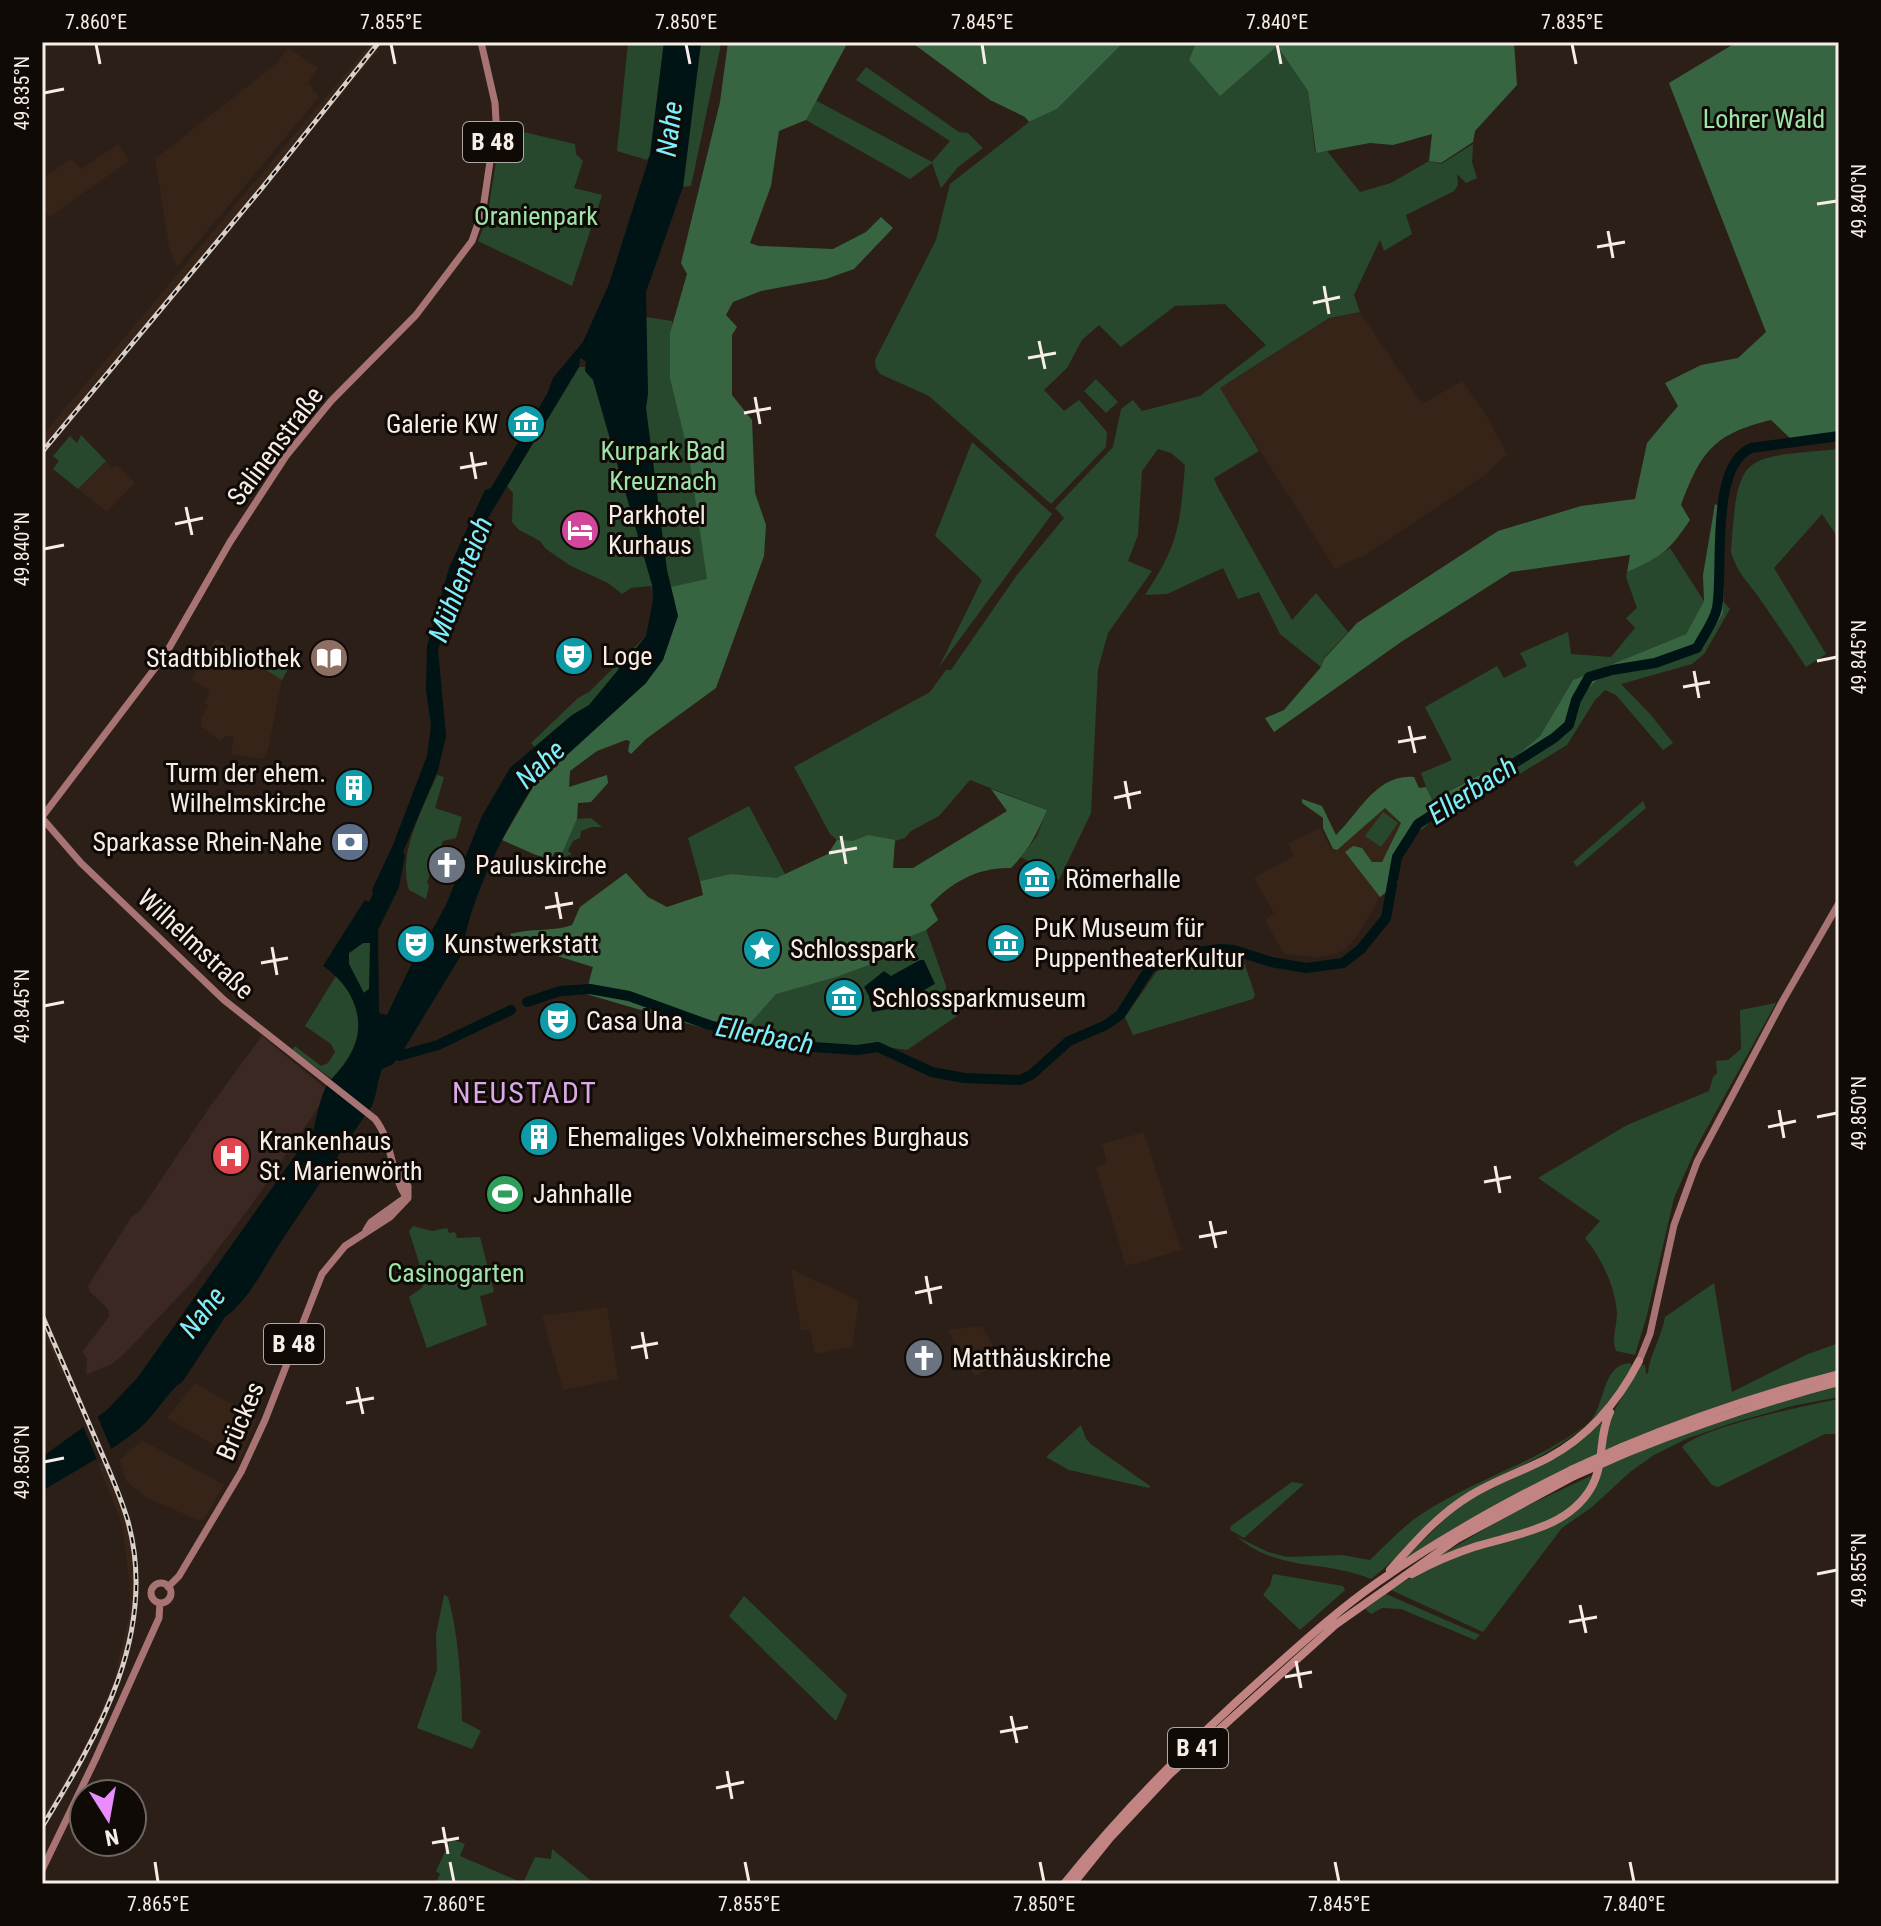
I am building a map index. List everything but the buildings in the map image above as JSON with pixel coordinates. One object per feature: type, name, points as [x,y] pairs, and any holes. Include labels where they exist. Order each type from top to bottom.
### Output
[{"type":"highway","name":"B 41","points":[[1382,1584],[1456,1553],[1542,1527],[1572,1511],[1583,1501],[1598,1476],[1604,1423],[1639,1361]]},
{"type":"highway","name":"B 41","points":[[1064,1884],[1135,1799],[1185,1750],[1316,1630],[1382,1584],[1573,1473],[1679,1423],[1765,1394],[1839,1374]]},
{"type":"highway","name":"B 41","points":[[1624,1450],[1782,1396],[1839,1382]]},
{"type":"highway","name":"B 41","points":[[1073,1884],[1110,1838],[1170,1774],[1317,1639],[1382,1584],[1428,1529],[1458,1504],[1495,1482],[1561,1450],[1589,1429],[1614,1404]]},
{"type":"main road","name":"Salinenstraße","points":[[43,821],[165,655],[286,456],[331,401],[416,315],[472,241],[483,209],[496,121],[481,42]]},
{"type":"main road","name":"Wilhelmstraße","points":[[43,821],[81,863],[224,1000],[375,1119],[386,1136],[398,1174]]},
{"type":"main road","points":[[1639,1361],[1650,1334],[1674,1225],[1702,1150],[1839,903]]},
{"type":"main road","name":"Brückes","points":[[366,1230],[371,1222],[406,1197],[398,1174]]},
{"type":"main road","name":"Brückes","points":[[168,1587],[179,1576],[241,1472],[265,1420],[322,1274],[345,1246],[390,1217],[409,1194],[408,1184],[398,1174]]},
{"type":"main road","points":[[160,1583],[168,1587],[169,1599],[160,1603],[152,1598],[152,1588],[160,1583]]},
{"type":"main road","points":[[42,1870],[159,1618],[160,1603]]},
{"type":"shaded area","points":[[372,42],[385,42],[42,457],[42,436]]},
{"type":"shaded area","points":[[288,48],[318,68],[308,83],[319,97],[177,267],[169,247],[155,159],[276,64]]},
{"type":"shaded area","points":[[118,144],[129,161],[49,217],[42,210],[42,178],[71,159],[81,169]]},
{"type":"shaded area","points":[[1360,312],[1422,404],[1462,381],[1485,413],[1507,454],[1485,475],[1365,555],[1336,570],[1220,388],[1329,318]]},
{"type":"shaded area","points":[[106,461],[113,468],[117,465],[135,483],[107,512],[78,489]]},
{"type":"shaded area","points":[[216,638],[260,667],[269,651],[292,661],[282,680],[268,749],[263,759],[231,754],[234,737],[226,736],[220,741],[201,726],[208,706],[204,703],[210,690],[191,680]]},
{"type":"shaded area","points":[[1382,789],[1420,820],[1392,864],[1377,902],[1358,935],[1345,950],[1333,955],[1284,954],[1265,920],[1274,913],[1254,878],[1294,856],[1288,843],[1321,828],[1331,850],[1336,851]]},
{"type":"shaded area","name":"Krankenhaus St. Marienwörth","points":[[262,1036],[325,1088],[322,1102],[250,1207],[195,1279],[126,1352],[112,1364],[86,1375],[87,1359],[82,1352],[109,1317],[108,1309],[90,1292],[88,1286],[132,1216],[140,1211]]},
{"type":"shaded area","points":[[1144,1132],[1181,1250],[1126,1266],[1096,1167],[1107,1162],[1102,1144]]},
{"type":"shaded area","points":[[791,1269],[859,1301],[852,1347],[815,1354],[810,1330],[801,1330]]},
{"type":"shaded area","points":[[607,1307],[618,1379],[563,1390],[542,1316]]},
{"type":"shaded area","points":[[42,1310],[67,1370],[61,1374],[42,1329]]},
{"type":"shaded area","points":[[982,1326],[1001,1362],[975,1376],[947,1330]]},
{"type":"shaded area","points":[[195,1383],[257,1419],[240,1460],[167,1418]]},
{"type":"shaded area","points":[[142,1440],[224,1485],[204,1519],[198,1520],[147,1498],[126,1481],[120,1460]]},
{"type":"shaded area","points":[[105,1459],[122,1500],[133,1541],[137,1586],[130,1652],[105,1720],[72,1778],[68,1778],[68,1785],[42,1830],[42,1818],[81,1754],[112,1687],[129,1617],[130,1586],[122,1524],[98,1464]]},
{"type":"green space","points":[[628,42],[664,42],[647,160],[617,151]]},
{"type":"green space","points":[[701,42],[720,42],[720,49],[691,186],[683,187]]},
{"type":"green space","points":[[728,42],[848,42],[806,120],[779,131],[771,186],[750,243],[833,249],[866,232],[881,217],[893,228],[854,269],[826,279],[761,291],[733,302],[726,315],[737,327],[732,335],[732,395],[752,420],[755,493],[766,525],[764,556],[716,688],[646,739],[631,754],[628,751],[630,741],[626,740],[597,751],[570,771],[569,787],[607,775],[608,783],[591,802],[578,803],[577,819],[562,853],[555,852],[551,859],[502,840],[534,785],[646,683],[678,616],[671,587],[707,579],[689,456],[670,378],[670,333],[687,274],[681,263],[720,102]]},
{"type":"green space","points":[[911,42],[1124,42],[1057,109],[1029,122],[990,100]]},
{"type":"green space","points":[[1124,42],[1196,42],[1189,60],[1276,45],[1308,91],[1315,152],[1327,151],[1360,192],[1391,183],[1429,161],[1441,164],[1473,144],[1472,162],[1477,178],[1466,183],[1457,174],[1458,185],[1454,191],[1406,215],[1412,234],[1384,251],[1380,240],[1354,295],[1360,312],[1329,318],[1220,388],[1259,451],[1214,478],[1217,486],[1292,620],[1316,593],[1348,632],[1324,658],[1321,667],[1280,634],[1259,592],[1238,599],[1223,568],[1167,594],[1145,595],[1165,562],[1176,533],[1185,465],[1171,453],[1158,449],[1142,471],[1138,535],[1128,561],[1152,571],[1108,633],[1098,669],[1091,813],[1059,880],[1021,857],[1037,836],[1047,810],[970,780],[939,816],[895,841],[892,868],[913,868],[938,920],[926,929],[946,986],[945,997],[957,1016],[907,1050],[832,1045],[725,1026],[589,981],[593,967],[671,930],[730,874],[700,881],[688,838],[749,806],[785,874],[828,854],[837,840],[830,834],[794,767],[930,692],[946,670],[951,670],[1017,575],[1064,518],[1055,508],[1113,447],[1121,409],[1133,400],[1142,411],[1200,396],[1266,345],[1225,304],[1175,306],[1121,347],[1099,325],[1082,340],[1067,368],[1044,390],[1064,411],[1079,400],[1107,432],[1106,447],[1051,504],[929,396],[880,374],[876,368],[875,360],[936,240],[950,184],[1029,122],[1057,109]]},
{"type":"green space","points":[[1196,42],[1514,42],[1517,85],[1475,131],[1473,142],[1441,163],[1429,161],[1432,134],[1393,145],[1370,143],[1316,153],[1308,91],[1277,46],[1220,96],[1189,60]]},
{"type":"green space","name":"Lohrer Wald","points":[[1737,42],[1839,42],[1839,434],[1792,440],[1771,420],[1735,432],[1712,448],[1695,471],[1681,505],[1690,520],[1657,557],[1627,572],[1630,555],[1511,572],[1401,642],[1274,732],[1265,718],[1284,710],[1357,623],[1498,531],[1581,506],[1635,499],[1647,443],[1678,406],[1665,383],[1701,365],[1738,358],[1766,332],[1669,83]]},
{"type":"green space","points":[[866,67],[959,132],[968,133],[983,148],[958,167],[941,188],[932,163],[910,179],[806,120],[815,100],[932,162],[950,141],[856,80]]},
{"type":"green space","name":"Oranienpark","points":[[506,128],[575,144],[576,154],[583,161],[574,188],[602,195],[572,286],[478,241],[487,218],[501,131]]},
{"type":"green space","name":"Kurpark Bad Kreuznach","points":[[645,317],[672,321],[676,354],[700,410],[713,611],[559,775],[531,743],[646,636],[654,604],[651,586],[631,588],[622,594],[546,549],[540,541],[519,530],[512,522],[513,493],[507,486],[579,367],[585,367],[586,371]]},
{"type":"green space","points":[[1096,379],[1118,402],[1106,413],[1084,391]]},
{"type":"green space","points":[[81,435],[106,461],[78,489],[53,469],[59,461],[53,456],[70,436],[77,443]]},
{"type":"green space","points":[[972,442],[1052,514],[939,667],[982,580],[935,536]]},
{"type":"green space","points":[[1839,449],[1839,539],[1822,514],[1774,568],[1826,654],[1806,667],[1734,560],[1731,552],[1737,494],[1751,466],[1764,459]]},
{"type":"green space","points":[[1715,504],[1725,510],[1723,614],[1703,646],[1688,657],[1600,677],[1583,694],[1568,730],[1460,799],[1414,835],[1397,865],[1398,883],[1380,897],[1345,852],[1353,846],[1362,848],[1372,862],[1382,862],[1401,823],[1385,808],[1337,850],[1333,849],[1323,828],[1323,818],[1302,803],[1302,799],[1322,806],[1336,835],[1369,797],[1389,781],[1414,777],[1419,788],[1426,787],[1432,800],[1516,756],[1540,736],[1573,680],[1686,634],[1704,601],[1703,575]]},
{"type":"green space","points":[[1670,548],[1704,601],[1686,634],[1573,680],[1540,736],[1516,756],[1431,800],[1421,773],[1452,760],[1425,707],[1497,666],[1504,678],[1527,666],[1520,653],[1568,632],[1571,654],[1611,657],[1635,628],[1626,618],[1637,608],[1627,572]]},
{"type":"green space","points":[[1722,600],[1730,609],[1704,654],[1692,664],[1621,684],[1673,743],[1663,750],[1616,695],[1605,690],[1595,700],[1567,745],[1461,810],[1448,809],[1568,730],[1583,694],[1600,677],[1688,657],[1703,646],[1723,614]]},
{"type":"green space","points":[[269,651],[292,661],[282,680],[261,667]]},
{"type":"green space","points":[[437,775],[444,777],[435,808],[462,817],[456,838],[443,841],[427,882],[426,899],[409,890],[406,861],[413,831]]},
{"type":"green space","name":"Schlosspark","points":[[991,789],[1047,810],[1032,841],[1011,868],[977,873],[947,889],[930,905],[938,920],[926,930],[898,941],[901,952],[931,942],[836,977],[776,994],[737,1038],[586,994],[593,967],[515,943],[510,934],[572,925],[580,907],[626,873],[648,897],[667,907],[703,895],[700,881],[730,874],[777,878],[828,854],[837,840],[853,841],[868,835],[895,840],[893,868],[913,868],[1007,811]]},
{"type":"green space","points":[[1643,801],[1646,808],[1577,867],[1573,862]]},
{"type":"green space","points":[[1383,812],[1398,823],[1381,847],[1365,836]]},
{"type":"green space","points":[[591,818],[602,827],[581,831],[580,838],[573,841],[568,851],[572,854],[562,858],[577,819]]},
{"type":"green space","points":[[363,943],[370,943],[370,989],[363,993],[349,964],[349,953]]},
{"type":"green space","points":[[1228,953],[1243,959],[1255,995],[1253,999],[1133,1035],[1125,1017],[1157,971],[1193,955]]},
{"type":"green space","points":[[336,976],[354,1003],[359,1028],[351,1053],[332,1079],[292,1050],[295,1046],[321,1066],[328,1063],[335,1052],[331,1044],[305,1026]]},
{"type":"green space","points":[[1776,1003],[1697,1146],[1674,1198],[1635,1355],[1616,1351],[1614,1293],[1602,1264],[1585,1238],[1600,1221],[1538,1178],[1627,1125],[1709,1091],[1717,1073],[1716,1061],[1728,1060],[1741,1049],[1740,1010]]},
{"type":"green space","name":"Casinogarten","points":[[413,1226],[432,1231],[447,1228],[449,1233],[455,1232],[457,1238],[480,1237],[494,1292],[480,1296],[487,1325],[427,1348],[409,1297],[423,1287],[422,1272],[409,1231]]},
{"type":"green space","points":[[1714,1283],[1732,1392],[1808,1354],[1839,1343],[1839,1397],[1732,1423],[1686,1439],[1654,1455],[1562,1528],[1483,1632],[1391,1590],[1454,1557],[1528,1534],[1591,1494],[1606,1425],[1640,1365],[1645,1365],[1648,1373],[1665,1317]]},
{"type":"green space","points":[[1630,1363],[1632,1366],[1611,1399],[1587,1424],[1598,1408],[1608,1379],[1620,1366]]},
{"type":"green space","points":[[1839,1399],[1839,1434],[1825,1434],[1718,1487],[1712,1485],[1682,1447],[1693,1439],[1732,1425]]},
{"type":"green space","points":[[1599,1422],[1602,1424],[1600,1453],[1406,1561],[1404,1559],[1468,1500],[1547,1462]]},
{"type":"green space","points":[[1587,1424],[1555,1448],[1469,1493],[1371,1579],[1270,1556],[1237,1537],[1268,1552],[1287,1557],[1342,1555],[1370,1560],[1420,1515],[1547,1450]]},
{"type":"green space","points":[[1081,1425],[1092,1445],[1149,1488],[1069,1470],[1046,1457]]},
{"type":"green space","points":[[1597,1473],[1586,1494],[1561,1517],[1432,1560],[1514,1512]]},
{"type":"green space","points":[[1292,1482],[1304,1484],[1244,1538],[1230,1530],[1231,1526]]},
{"type":"green space","points":[[1273,1574],[1343,1586],[1345,1590],[1300,1630],[1263,1595]]},
{"type":"green space","points":[[1386,1594],[1480,1635],[1475,1640],[1401,1609],[1382,1608],[1371,1614],[1365,1609]]},
{"type":"green space","points":[[444,1595],[448,1597],[457,1643],[462,1721],[481,1731],[472,1749],[417,1728],[437,1670],[436,1635]]},
{"type":"green space","points":[[744,1596],[847,1695],[836,1721],[729,1616]]},
{"type":"green space","points":[[451,1839],[465,1844],[460,1856],[523,1883],[535,1857],[551,1859],[552,1849],[595,1884],[435,1884],[440,1874],[436,1871]]},
{"type":"water","points":[[664,42],[701,42],[683,187],[646,292],[646,408],[667,570],[678,616],[663,660],[646,683],[534,785],[512,820],[480,889],[463,952],[404,1049],[393,1064],[382,1069],[369,1111],[250,1290],[225,1317],[183,1381],[129,1436],[42,1491],[42,1457],[107,1410],[138,1377],[314,1129],[326,1087],[353,1049],[358,1023],[352,998],[335,975],[323,966],[365,900],[369,902],[373,894],[427,756],[431,725],[426,690],[427,646],[449,568],[485,490],[491,488],[547,394],[553,378],[583,342],[609,284],[650,155]],"holes":[[[580,358],[586,361],[585,371],[593,380],[652,585],[653,600],[646,636],[589,705],[572,715],[510,768],[482,816],[446,905],[429,936],[425,936],[387,1015],[379,1013],[378,930],[399,887],[403,852],[438,770],[446,736],[438,650],[477,536],[579,367]],[[363,943],[370,943],[369,989],[364,993],[349,964],[349,953]]]},
{"type":"water","points":[[924,960],[935,984],[902,1002],[893,1002],[889,1009],[872,1012],[864,987],[884,971],[891,976]]},
{"type":"pier","points":[[96,1413],[113,1453],[98,1462],[82,1424]]},
{"type":"waterway","name":"Ellerbach","points":[[527,1002],[560,991],[590,989],[629,996],[709,1025],[799,1046],[857,1050],[878,1047],[932,1072],[964,1078],[1020,1080],[1031,1075],[1069,1041],[1106,1025],[1120,1015],[1150,968],[1181,954],[1220,949],[1306,968],[1343,963],[1361,949],[1386,918],[1397,857],[1418,824],[1554,738],[1569,725],[1576,700],[1589,677],[1655,663],[1697,648],[1717,608],[1724,497],[1729,476],[1738,459],[1751,448],[1839,436]]},
{"type":"waterway","name":"Ellerbach","points":[[387,1051],[399,1056],[438,1045],[511,1010]]},
{"type":"railway","points":[[42,452],[379,42]]},
{"type":"railway","points":[[42,1315],[127,1518],[135,1560],[136,1601],[118,1680],[102,1719],[42,1827]]},
{"type":"place","name":"Galerie KW","points":[[526,424]]},
{"type":"place","name":"Parkhotel Kurhaus","points":[[580,530]]},
{"type":"place","name":"Loge","points":[[574,656]]},
{"type":"place","name":"Stadtbibliothek","points":[[329,658]]},
{"type":"place","name":"Turm der ehem. Wilhelmskirche","points":[[354,788]]},
{"type":"place","name":"Sparkasse Rhein-Nahe","points":[[350,842]]},
{"type":"place","name":"Pauluskirche","points":[[447,865]]},
{"type":"place","name":"Römerhalle","points":[[1037,879]]},
{"type":"place","name":"PuK Museum für PuppentheaterKultur","points":[[1006,943]]},
{"type":"place","name":"Kunstwerkstatt","points":[[416,944]]},
{"type":"place","name":"Schlosspark","points":[[762,949]]},
{"type":"place","name":"Schlossparkmuseum","points":[[844,998]]},
{"type":"place","name":"Casa Una","points":[[558,1021]]},
{"type":"place","name":"Ehemaliges Volxheimersches Burghaus","points":[[539,1137]]},
{"type":"place","name":"Krankenhaus St. Marienwörth","points":[[231,1156]]},
{"type":"place","name":"Jahnhalle","points":[[505,1194]]},
{"type":"place","name":"Matthäuskirche","points":[[924,1358]]},
{"type":"district","name":"NEUSTADT","points":[[525,1093]]},
{"type":"water label","name":"Nahe","points":[[669,129]]},
{"type":"water label","name":"Mühlenteich","points":[[460,579]]},
{"type":"water label","name":"Nahe","points":[[540,764]]},
{"type":"water label","name":"Nahe","points":[[202,1312]]}]
